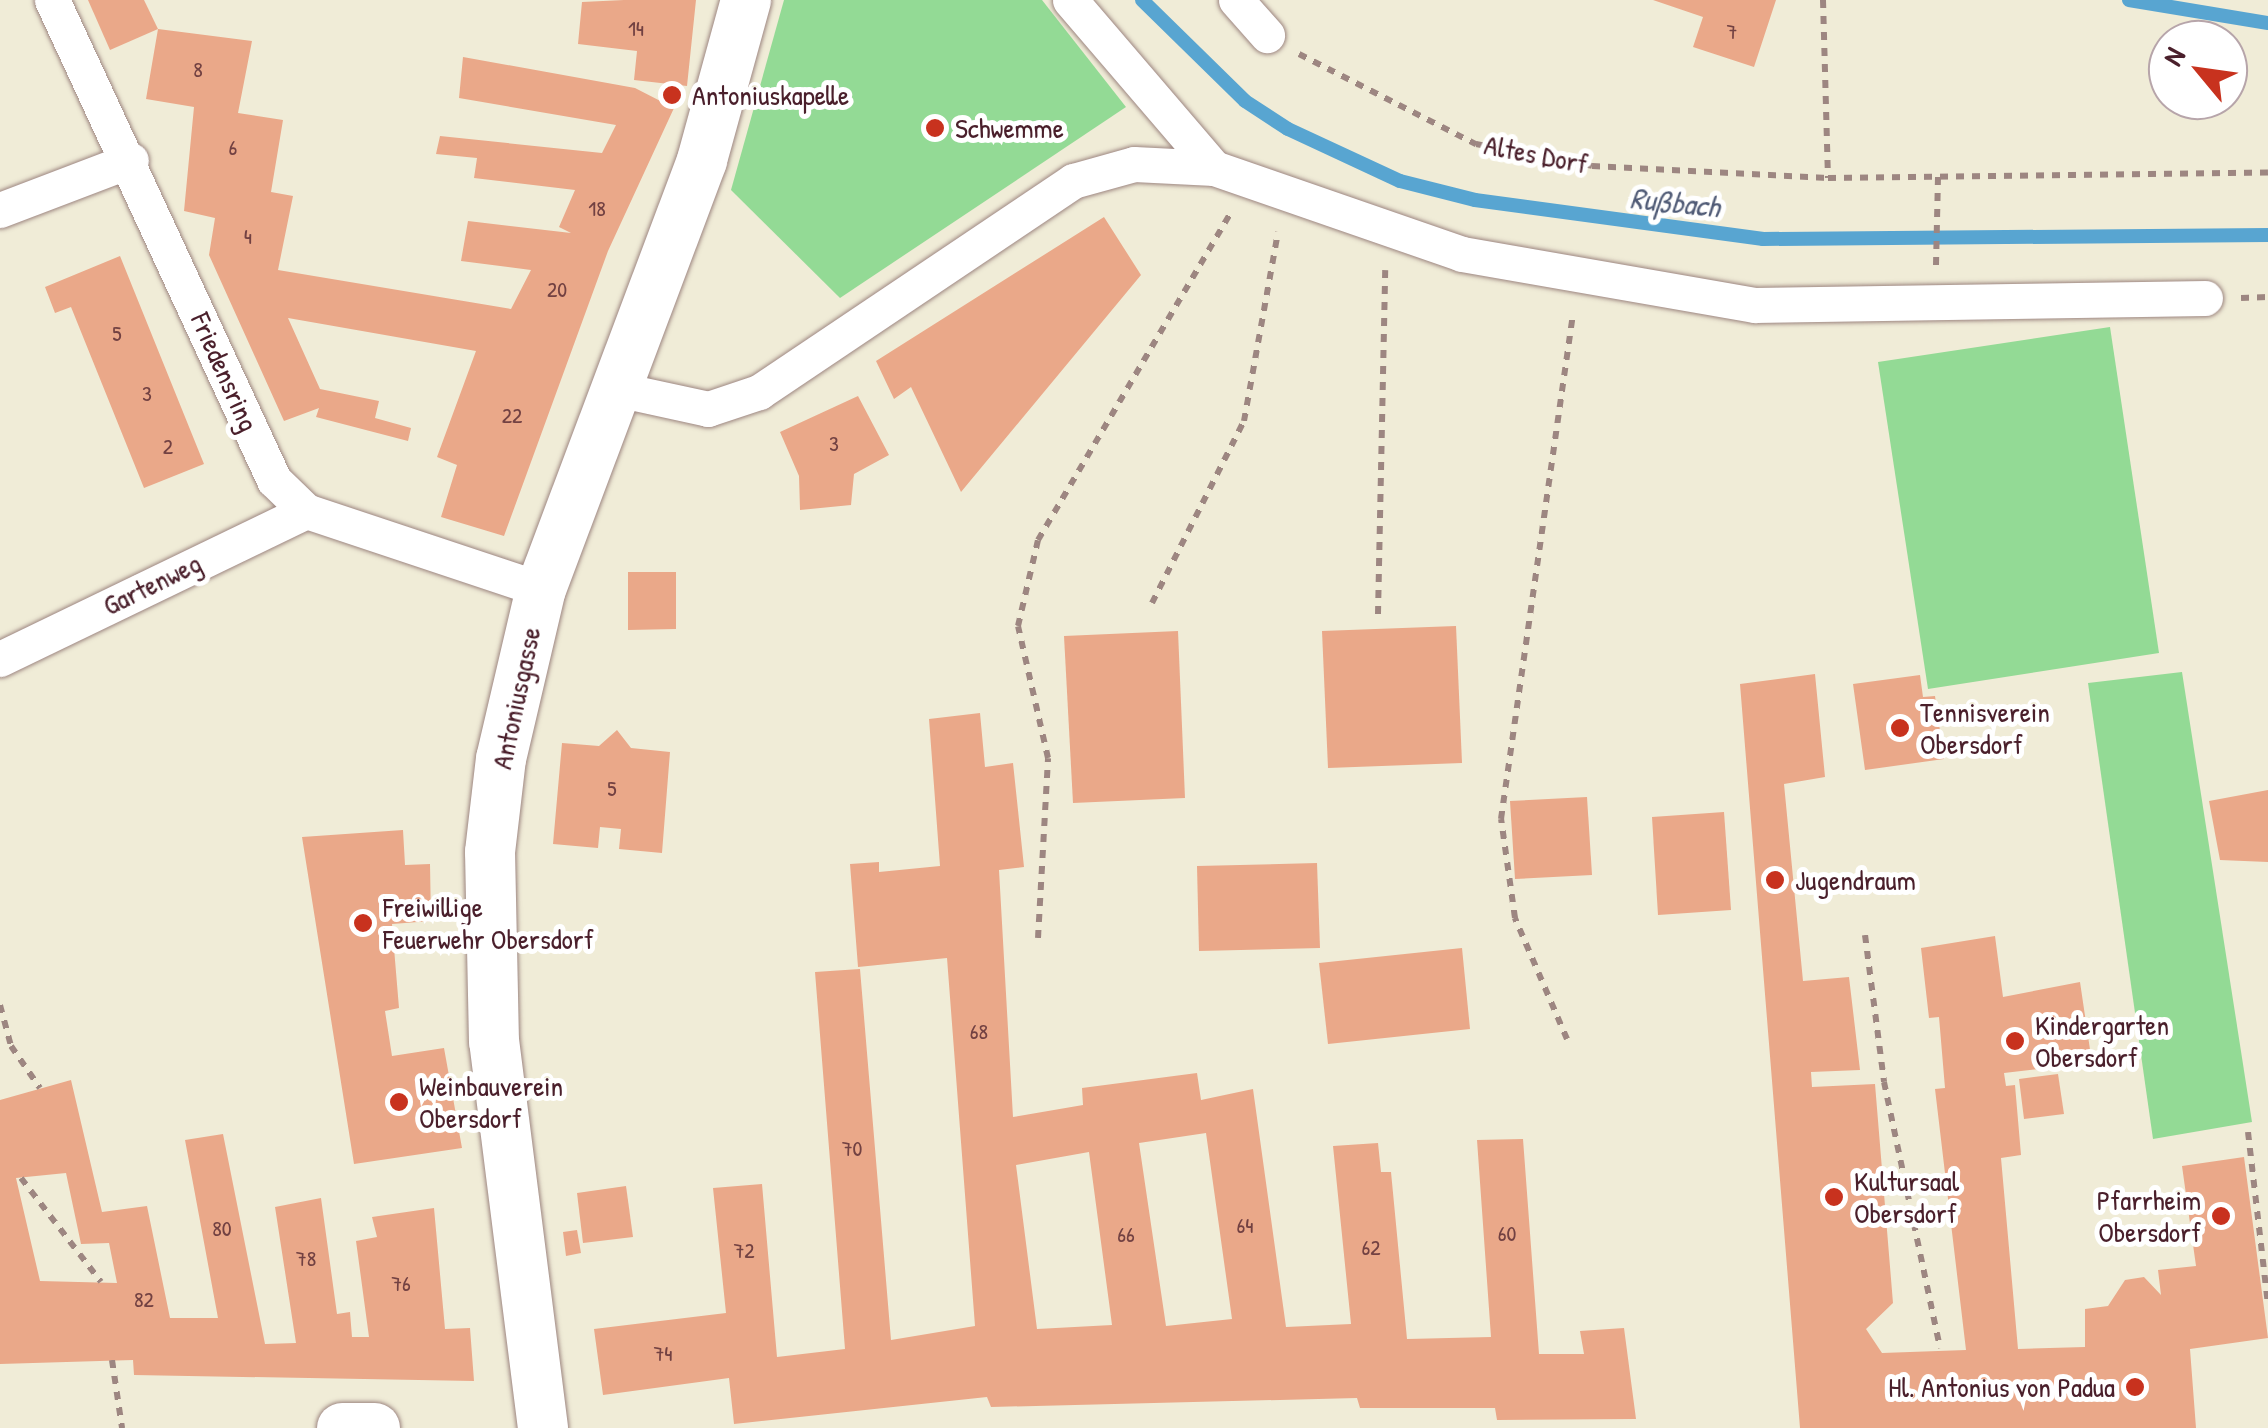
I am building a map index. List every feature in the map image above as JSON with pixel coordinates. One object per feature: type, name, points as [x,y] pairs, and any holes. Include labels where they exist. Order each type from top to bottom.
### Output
[{"type":"street","name":"Friedensring","points":[[52,0],[130,160],[274,480],[306,511],[541,589]]},
{"type":"street","name":"Antoniusgasse","points":[[544,1428],[489,946],[501,758],[541,589],[621,390],[702,160],[746,0]]},
{"type":"street","points":[[1070,0],[1229,173]]},
{"type":"street","points":[[1236,0],[1267,34]]},
{"type":"street","points":[[0,210],[130,160]]},
{"type":"street","points":[[621,390],[708,410],[759,392],[1073,181],[1134,164],[1229,173],[1386,234],[1577,278],[1800,306],[2205,298]]},
{"type":"street","name":"Gartenweg","points":[[0,659],[306,511]]},
{"type":"street","points":[[342,1428],[374,1428]]},
{"type":"path","points":[[1823,0],[1828,178]]},
{"type":"path","name":"Altes Dorf","points":[[1267,34],[1365,94],[1476,144],[1666,173],[1828,178],[2268,173]]},
{"type":"path","points":[[1038,938],[1048,758],[1018,626],[1038,540],[1230,218],[1229,173]]},
{"type":"path","points":[[1936,274],[1938,176]]},
{"type":"path","points":[[1152,603],[1244,421],[1282,196]]},
{"type":"path","points":[[1378,614],[1386,234]]},
{"type":"path","points":[[1567,1039],[1515,918],[1501,820],[1545,555],[1577,278]]},
{"type":"path","points":[[1865,935],[1884,1082],[1940,1348]]},
{"type":"path","points":[[0,1005],[12,1046],[40,1088]]},
{"type":"path","points":[[2248,1132],[2268,1304]]},
{"type":"path","points":[[21,1178],[101,1282]]},
{"type":"path","points":[[112,1360],[122,1428]]},
{"type":"green space","name":"Schwemme","points":[[784,0],[1042,0],[1126,107],[840,298],[731,190]]},
{"type":"green space","points":[[2110,327],[2159,653],[1928,689],[1878,362]]},
{"type":"green space","points":[[2182,672],[2252,1122],[2153,1139],[2088,683]]},
{"type":"building","points":[[88,0],[144,0],[158,29],[110,50]]},
{"type":"building","points":[[696,0],[687,86],[634,80],[637,51],[578,44],[582,2]]},
{"type":"building","points":[[1653,0],[1776,0],[1754,67],[1693,47],[1703,17]]},
{"type":"building","points":[[158,29],[252,41],[238,113],[283,120],[271,192],[293,196],[278,270],[511,309],[531,270],[461,261],[468,221],[571,233],[559,227],[575,190],[474,178],[477,158],[436,154],[440,136],[602,153],[616,125],[459,98],[463,57],[635,88],[674,108],[608,251],[504,536],[441,517],[457,465],[437,457],[476,351],[288,318],[320,389],[379,401],[375,418],[411,428],[408,441],[316,417],[319,408],[284,421],[209,255],[215,218],[184,211],[194,107],[146,99]]},
{"type":"building","points":[[1104,217],[1141,275],[961,492],[911,387],[894,399],[876,361]]},
{"type":"building","points":[[120,256],[204,464],[144,488],[71,307],[55,313],[45,287]]},
{"type":"building","points":[[858,396],[889,455],[854,474],[851,505],[800,510],[799,476],[780,432]]},
{"type":"building","points":[[628,572],[676,572],[676,629],[628,630]]},
{"type":"building","points":[[1456,626],[1462,763],[1328,768],[1322,631]]},
{"type":"building","points":[[1178,631],[1185,798],[1073,803],[1064,636]]},
{"type":"building","points":[[1815,674],[1825,777],[1784,784],[1803,981],[1849,977],[1860,1070],[1811,1072],[1812,1087],[1875,1084],[1893,1303],[1866,1329],[1882,1353],[1966,1350],[1935,1089],[1945,1088],[1939,1017],[1929,1018],[1921,948],[1995,936],[2003,997],[2080,982],[2092,1063],[2004,1073],[2006,1086],[2015,1085],[2021,1155],[2001,1158],[2018,1349],[2085,1347],[2085,1309],[2108,1306],[2125,1280],[2144,1277],[2161,1295],[2158,1270],[2196,1266],[2182,1166],[2244,1157],[2268,1338],[2190,1349],[2196,1428],[1800,1428],[1740,684]]},
{"type":"building","name":"Tennisverein Obersdorf","points":[[1920,675],[1923,697],[1935,696],[1944,759],[1865,770],[1853,684]]},
{"type":"building","points":[[980,713],[985,767],[1013,763],[1024,867],[999,870],[1013,1117],[1083,1105],[1082,1088],[1197,1073],[1201,1100],[1253,1089],[1286,1327],[1351,1324],[1333,1146],[1378,1143],[1381,1172],[1391,1172],[1407,1339],[1491,1337],[1477,1140],[1523,1139],[1539,1354],[1584,1354],[1580,1331],[1624,1328],[1636,1419],[1497,1420],[1495,1408],[1360,1408],[1357,1398],[991,1407],[987,1397],[734,1424],[729,1378],[603,1395],[594,1329],[726,1313],[713,1188],[762,1184],[777,1357],[845,1349],[815,972],[860,969],[891,1340],[975,1326],[947,958],[858,967],[850,864],[879,862],[879,872],[940,866],[929,719]],"holes":[[[1206,1133],[1232,1319],[1166,1326],[1139,1143]],[[1089,1152],[1112,1325],[1037,1329],[1016,1165]]]},
{"type":"building","points":[[617,730],[631,748],[670,752],[662,853],[619,849],[621,829],[600,827],[598,848],[553,844],[562,743],[599,746]]},
{"type":"building","points":[[2268,790],[2268,862],[2220,860],[2209,801]]},
{"type":"building","points":[[1587,797],[1592,875],[1515,879],[1510,801]]},
{"type":"building","points":[[1724,812],[1731,910],[1658,915],[1652,817]]},
{"type":"building","points":[[403,830],[405,865],[430,864],[431,921],[392,924],[399,1008],[385,1011],[392,1056],[444,1048],[462,1148],[354,1164],[302,837]]},
{"type":"building","points":[[1317,863],[1320,948],[1199,951],[1197,866]]},
{"type":"building","points":[[1462,948],[1470,1029],[1328,1044],[1319,963]]},
{"type":"building","points":[[2058,1074],[2064,1114],[2024,1119],[2019,1079]]},
{"type":"building","points":[[71,1080],[102,1212],[147,1206],[170,1318],[218,1318],[185,1140],[223,1134],[265,1344],[296,1343],[275,1207],[321,1198],[337,1314],[350,1312],[352,1337],[369,1337],[356,1241],[377,1237],[372,1217],[434,1208],[445,1329],[470,1328],[474,1381],[134,1375],[133,1360],[0,1364],[0,1100]],"holes":[[[66,1173],[81,1244],[109,1243],[117,1283],[40,1281],[16,1178]]]},
{"type":"building","points":[[626,1186],[633,1237],[583,1243],[577,1193]]},
{"type":"building","points":[[577,1230],[581,1253],[566,1256],[563,1232]]},
{"type":"waterway","name":"Rußbach","points":[[1142,0],[1245,101],[1288,129],[1400,181],[1475,200],[1763,239],[2268,235]]},
{"type":"waterway","points":[[2129,0],[2268,23]]},
{"type":"place","name":"Antoniuskapelle","points":[[672,95]]},
{"type":"place","name":"Schwemme","points":[[935,128]]},
{"type":"place","name":"Tennisverein Obersdorf","points":[[1900,728]]},
{"type":"place","name":"Jugendraum","points":[[1775,880]]},
{"type":"place","name":"Freiwillige Feuerwehr Obersdorf","points":[[363,923]]},
{"type":"place","name":"Kindergarten Obersdorf","points":[[2015,1041]]},
{"type":"place","name":"Weinbauverein Obersdorf","points":[[399,1102]]},
{"type":"place","name":"Kultursaal Obersdorf","points":[[1834,1197]]},
{"type":"place","name":"Pfarrheim Obersdorf","points":[[2221,1216]]},
{"type":"place","name":"Hl. Antonius von Padua","points":[[2135,1387]]}]
